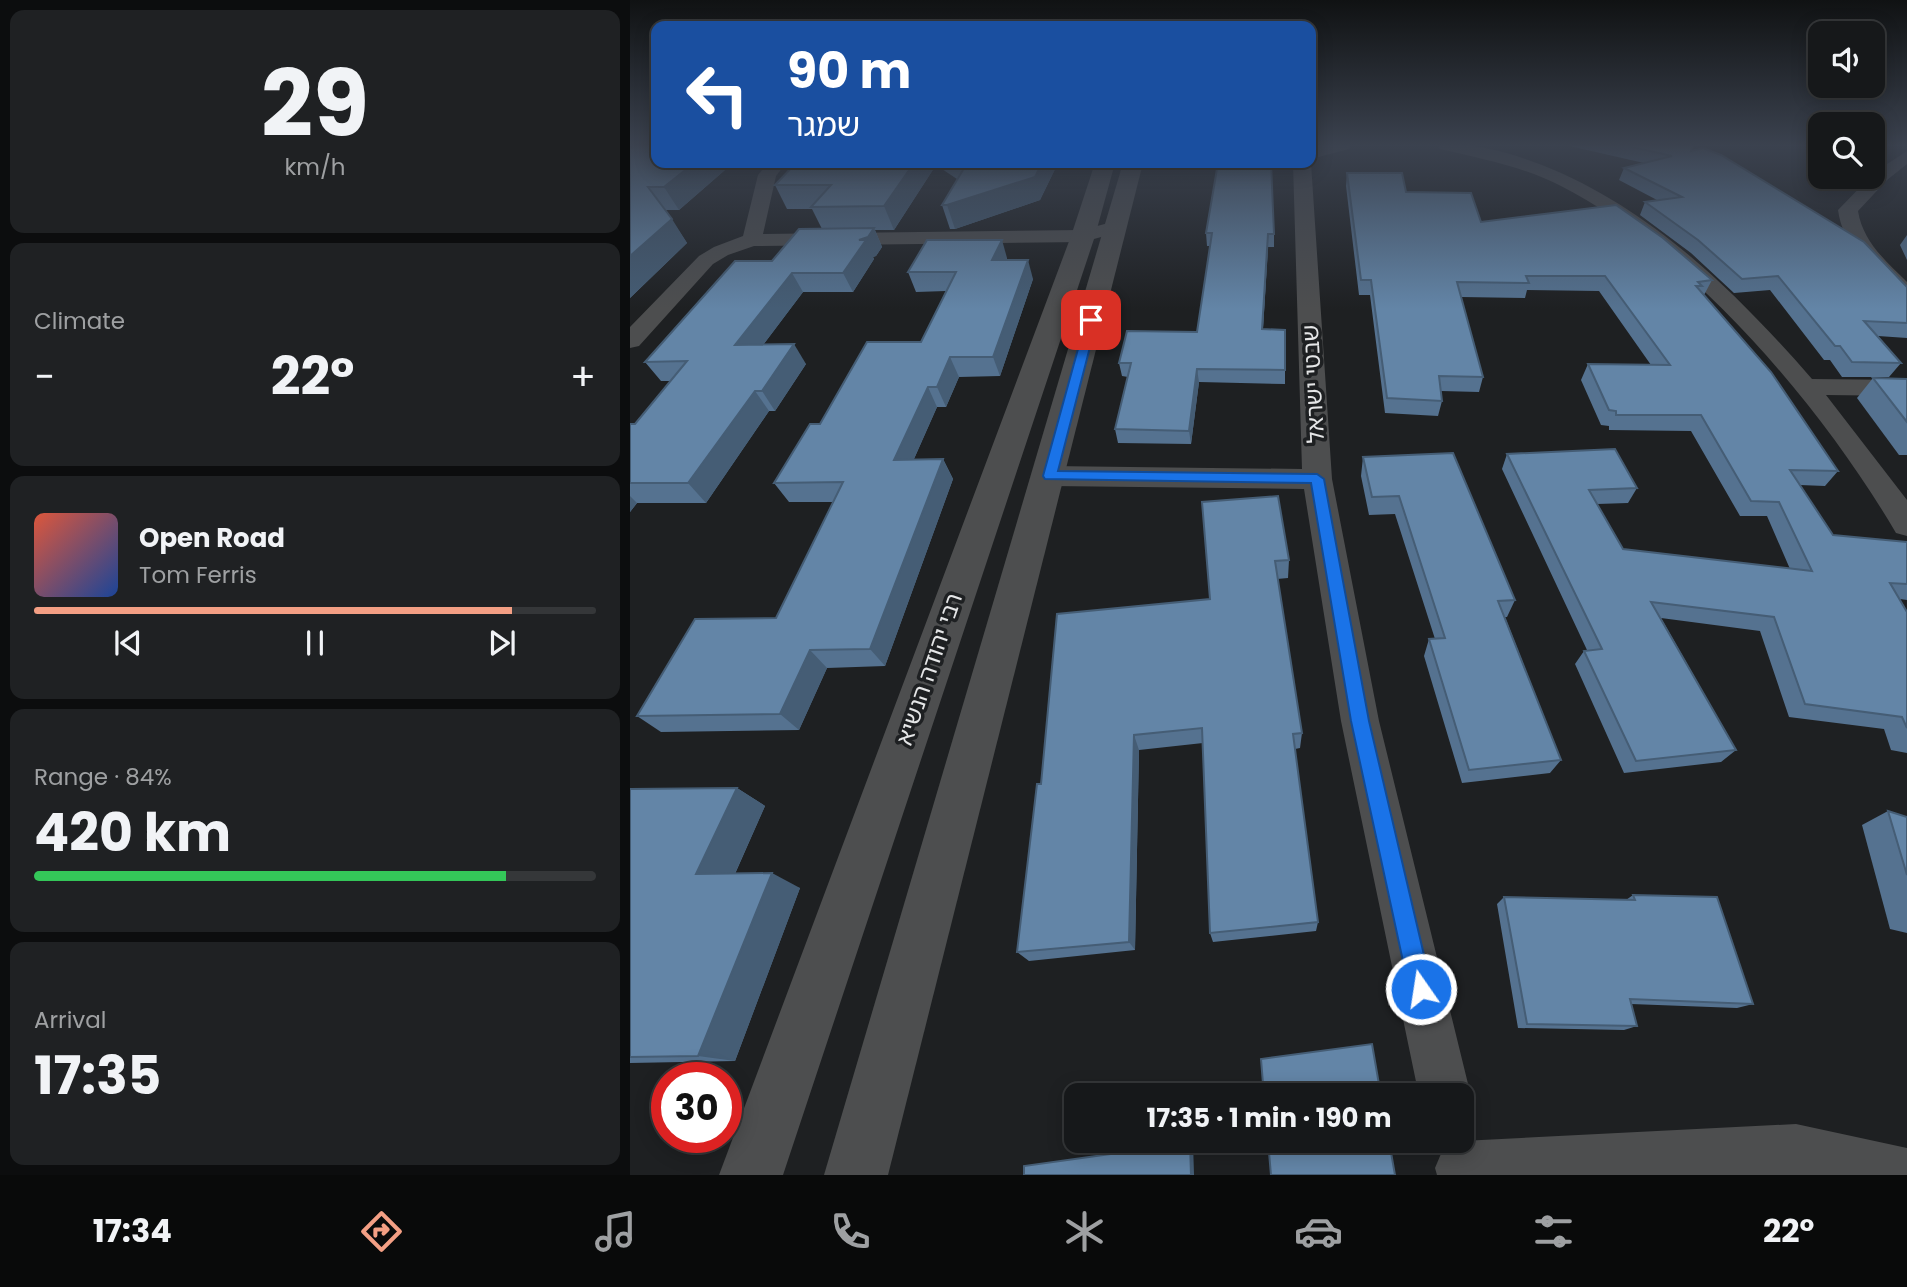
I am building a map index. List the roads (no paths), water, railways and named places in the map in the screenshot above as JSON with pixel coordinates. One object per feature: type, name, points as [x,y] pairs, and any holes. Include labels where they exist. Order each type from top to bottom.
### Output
[{"type":"street","points":[[752,240],[761,200]]},
{"type":"street","name":"רבי יהודה הנשיא","points":[[856,1175],[1050,476],[1103,237],[1104,200]]},
{"type":"street","name":"רבי יהודה הנשיא","points":[[751,1175],[1118,200]]},
{"type":"street","name":"שבטי ישראל","points":[[1304,200],[1317,479],[1360,721],[1442,1083]]},
{"type":"street","points":[[1600,200],[1665,246],[1744,317],[1807,387],[1907,525]]},
{"type":"street","points":[[1858,200],[1848,210],[1848,225],[1907,295]]},
{"type":"street","points":[[630,341],[706,260],[721,251],[752,240],[1103,237]]},
{"type":"street","points":[[1807,387],[1907,388]]},
{"type":"street","points":[[1050,476],[1317,479]]},
{"type":"street","points":[[1460,1161],[1796,1151],[1905,1175]]}]
